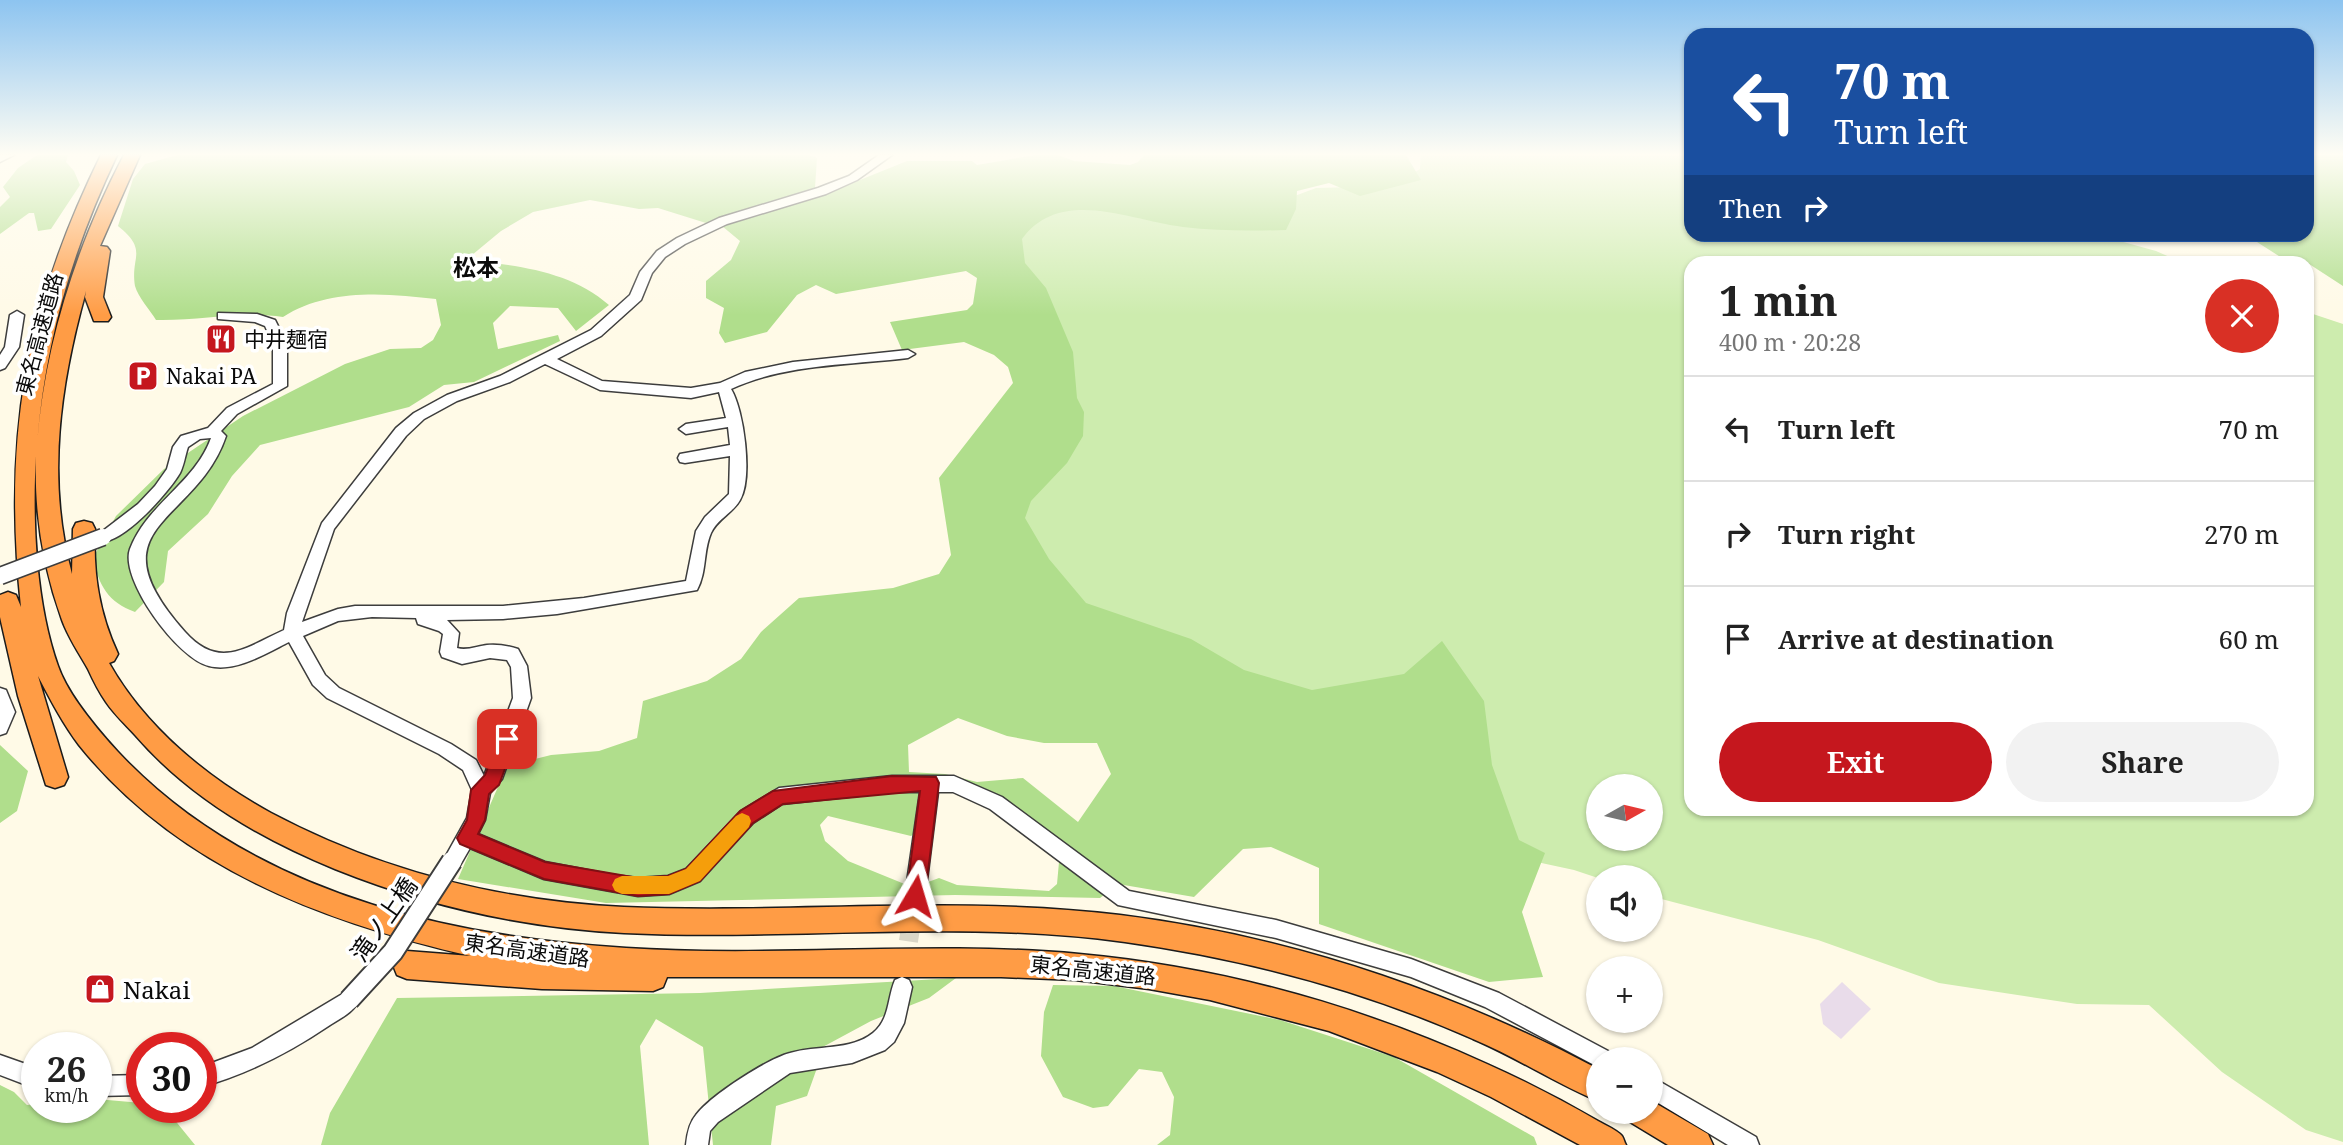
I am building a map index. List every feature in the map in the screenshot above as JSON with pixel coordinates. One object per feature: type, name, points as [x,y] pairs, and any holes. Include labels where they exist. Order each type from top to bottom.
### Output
[{"type":"highway","name":"東名高速道路","points":[[88,208],[67,242],[32,348],[15,432],[11,499],[14,557],[25,612],[49,674],[67,707],[101,752],[142,794],[193,833],[255,871],[321,901],[434,935],[484,946],[560,957],[662,963],[771,964],[926,960],[1016,962],[1155,976],[1236,992],[1348,1023],[1444,1060],[1524,1097],[1610,1145]]},
{"type":"highway","name":"東名高速道路","points":[[103,208],[74,292],[54,384],[48,438],[47,509],[60,581],[71,616],[91,659],[115,697],[158,747],[242,811],[286,835],[365,870],[411,885],[508,907],[651,922],[924,917],[1020,919],[1116,927],[1200,940],[1286,959],[1407,997],[1535,1052],[1586,1080]]},
{"type":"highway","points":[[101,317],[94,297],[107,208]]},
{"type":"highway","points":[[3,493],[15,432]]},
{"type":"highway","points":[[94,533],[82,579],[96,634],[120,682],[176,746],[286,835]]},
{"type":"highway","points":[[3,551],[9,605],[30,696],[55,777]]},
{"type":"highway","points":[[407,965],[542,975],[630,978],[690,975],[771,964]]},
{"type":"highway","points":[[1662,1124],[1697,1145]]},
{"type":"street","points":[[416,613],[423,619],[445,626],[451,633],[448,652],[462,657],[490,651],[512,654],[519,666],[522,698],[493,779],[481,790],[470,765],[460,757],[333,693],[319,680],[292,632],[295,613],[327,527],[344,501],[401,432],[419,416],[452,398],[505,379],[596,333],[636,297],[646,272],[661,254],[723,220],[762,208]]},
{"type":"street","points":[[0,365],[12,347],[17,315]]},
{"type":"street","points":[[0,576],[94,533],[118,528],[161,489],[176,468],[179,448],[186,440],[212,432],[232,411],[281,386],[280,344],[270,323],[257,318],[223,316]]},
{"type":"street","points":[[546,359],[600,385],[691,393],[723,387],[745,377],[793,367],[908,354]]},
{"type":"street","points":[[212,432],[219,436],[209,459],[149,529],[136,549],[135,561],[137,571],[172,629],[199,654],[211,661],[223,661],[250,653],[310,623],[338,614],[385,611],[539,612],[691,586],[708,524],[731,504],[737,492],[735,421],[727,391],[723,387]]},
{"type":"street","points":[[686,429],[735,421]]},
{"type":"street","points":[[685,458],[736,449]]},
{"type":"street","points":[[0,695],[6,712],[0,728]]},
{"type":"street","points":[[915,896],[930,783]]},
{"type":"street","points":[[467,838],[544,870],[613,884],[638,887],[669,885],[693,875],[747,817],[779,796],[892,784],[954,784],[996,803],[1125,899],[1276,929],[1412,968],[1492,1000],[1586,1050]]},
{"type":"street","name":"滝ノ上橋","points":[[217,1074],[259,1056],[349,1000],[375,976],[397,950],[467,838],[476,820],[481,790]]},
{"type":"street","points":[[697,1145],[699,1129],[712,1113],[788,1063],[847,1061],[888,1035],[900,1006],[902,987]]},
{"type":"street","points":[[0,1065],[21,1073]]},
{"type":"street","points":[[1663,1094],[1748,1145]]},
{"type":"shaded area","points":[[1842,982],[1871,1009],[1841,1039],[1823,1024],[1820,1004]]},
{"type":"green space","points":[[0,208],[65,208],[51,229],[38,231],[34,213],[29,213],[0,234]]},
{"type":"green space","points":[[124,208],[550,208],[533,212],[501,231],[466,260],[523,267],[560,277],[578,284],[609,305],[576,331],[558,308],[510,306],[493,323],[498,349],[558,335],[560,341],[474,382],[444,385],[409,407],[260,445],[232,476],[208,514],[168,551],[164,582],[135,612],[118,603],[106,592],[98,577],[93,558],[116,516],[164,469],[243,416],[345,364],[390,349],[421,348],[433,340],[441,325],[436,299],[378,294],[319,301],[283,317],[251,315],[156,320],[135,286],[136,248],[118,226]]},
{"type":"green space","points":[[659,208],[751,208],[706,223]]},
{"type":"green space","points":[[776,208],[1296,208],[1286,230],[1196,228],[1119,214],[1076,210],[1056,214],[1038,223],[1022,239],[1025,263],[1046,288],[1073,352],[1077,398],[1084,412],[1083,436],[1067,463],[1031,501],[1025,518],[1049,559],[1086,603],[1191,639],[1244,670],[1312,690],[1404,674],[1442,641],[1484,701],[1492,765],[1519,840],[1545,853],[1522,912],[1543,977],[1489,982],[1319,924],[1319,868],[1271,847],[1243,849],[1194,897],[1118,884],[1100,898],[955,895],[606,903],[458,879],[507,766],[551,755],[599,751],[637,738],[643,701],[707,681],[741,659],[761,632],[799,598],[893,588],[939,574],[951,555],[939,478],[1013,383],[1008,367],[994,355],[964,342],[902,350],[890,322],[967,310],[973,304],[977,278],[966,271],[836,294],[816,285],[797,295],[767,332],[725,343],[719,333],[724,308],[706,298],[706,281],[731,260],[740,241],[722,226]],"holes":[[[958,718],[1007,736],[1044,743],[1097,743],[1111,774],[1078,822],[1023,778],[977,782],[945,774],[909,772],[908,745]],[[950,788],[1009,805],[1060,851],[1057,884],[1049,891],[957,885],[939,878],[920,885],[907,885],[848,861],[825,841],[820,825],[828,816],[911,836],[931,817],[938,790]]]},
{"type":"green space","points":[[1035,208],[1684,208],[1684,242],[2123,242],[2156,251],[2167,256],[1684,256],[1684,816],[2314,816],[2314,314],[2343,324],[2343,1142],[2306,1130],[2222,1072],[2149,1005],[2077,1004],[1939,983],[1818,940],[1663,899],[1663,865],[1586,865],[1586,874],[1505,855],[1335,703],[1044,603],[1014,519],[1026,453],[1005,241]]},
{"type":"green space","points":[[2314,208],[2343,208],[2343,286],[2314,267],[2314,256],[2279,256],[2257,242],[2314,242]]},
{"type":"green space","points":[[0,745],[28,771],[17,811],[0,823]]},
{"type":"green space","points":[[956,978],[929,998],[871,1021],[819,1049],[817,1068],[807,1096],[776,1106],[771,1145],[713,1145],[703,1047],[656,1019],[640,1046],[649,1145],[321,1145],[330,1113],[397,998],[700,993]]},
{"type":"green space","points":[[1053,985],[1114,986],[1280,1020],[1394,1057],[1534,1137],[1537,1145],[1157,1145],[1170,1135],[1174,1097],[1162,1072],[1139,1069],[1108,1106],[1093,1108],[1063,1097],[1041,1056],[1044,1012]]},
{"type":"green space","points":[[0,1085],[21,1099],[21,1123],[112,1123],[112,1100],[126,1102],[126,1123],[177,1123],[195,1145],[0,1145]]},
{"type":"tunnel","points":[[904,970],[913,912]]},
{"type":"slow traffic","points":[[622,885],[669,885],[693,875],[742,821]]},
{"type":"place","name":"中井麺宿","points":[[221,339]]},
{"type":"place","name":"Nakai PA","points":[[143,376]]},
{"type":"place","name":"Nakai","points":[[100,989]]},
{"type":"district","name":"松本","points":[[476,267]]},
{"type":"route","points":[[507,739],[493,779],[481,790],[476,820],[467,838],[544,870],[638,887],[669,885],[693,875],[747,817],[779,796],[892,784],[930,783],[915,896]]}]
